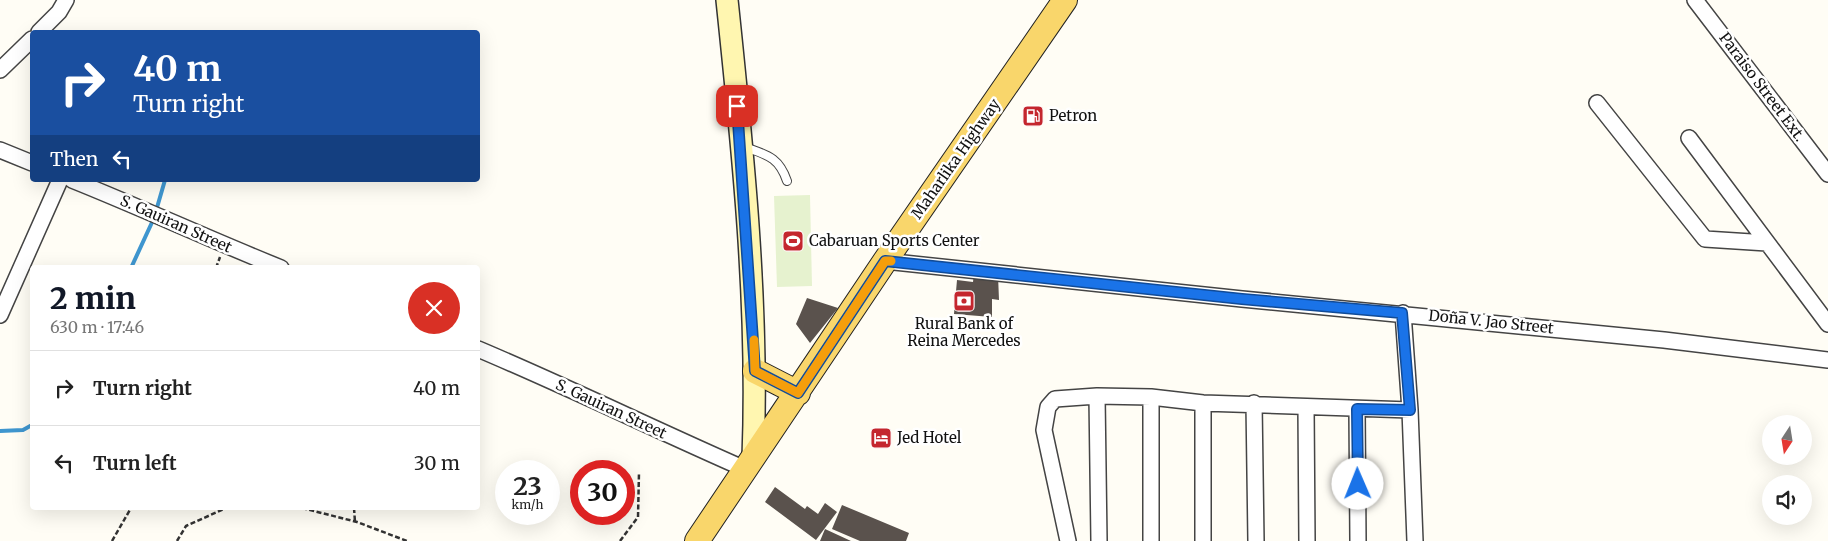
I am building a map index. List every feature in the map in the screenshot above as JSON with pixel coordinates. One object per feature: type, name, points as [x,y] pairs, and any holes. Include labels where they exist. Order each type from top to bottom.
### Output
[{"type":"main road","points":[[727,0],[741,145],[755,371],[749,463]]},
{"type":"main road","name":"Maharlika Highway","points":[[697,541],[885,261],[1065,0]]},
{"type":"main road","points":[[755,371],[798,393]]},
{"type":"street","points":[[41,30],[59,12],[66,0]]},
{"type":"street","name":"Paraiso Street Ext.","points":[[1695,0],[1828,174]]},
{"type":"street","points":[[0,70],[30,41]]},
{"type":"street","points":[[1597,103],[1705,239],[1767,243]]},
{"type":"street","points":[[1689,138],[1828,324]]},
{"type":"street","points":[[0,150],[30,162]]},
{"type":"street","points":[[0,315],[59,182]]},
{"type":"street","name":"S. Gauiran Street","points":[[77,182],[158,214],[213,241],[273,265]]},
{"type":"street","name":"Doña V. Jao Street","points":[[885,261],[1784,353],[1828,360]]},
{"type":"street","points":[[1402,313],[1410,410],[1415,541]]},
{"type":"street","name":"S. Gauiran Street","points":[[480,350],[590,397],[680,441],[749,463]]},
{"type":"street","points":[[1068,541],[1044,430],[1045,418],[1051,402],[1055,399],[1097,396],[1150,397],[1203,403],[1254,403],[1306,407],[1410,410]]},
{"type":"street","points":[[1097,396],[1099,541]]},
{"type":"street","points":[[1150,397],[1151,541]]},
{"type":"street","points":[[1203,403],[1203,541]]},
{"type":"street","points":[[1254,403],[1256,541]]},
{"type":"street","points":[[1306,407],[1307,541]]},
{"type":"street","points":[[1357,409],[1358,541]]},
{"type":"lane","points":[[741,145],[766,154],[778,162],[787,181]]},
{"type":"path","points":[[620,541],[638,517],[639,472]]},
{"type":"path","points":[[112,541],[130,510]]},
{"type":"path","points":[[177,541],[186,526],[222,510]]},
{"type":"path","points":[[310,510],[355,522],[407,541]]},
{"type":"path","points":[[354,510],[355,522]]},
{"type":"green space","name":"Cabaruan Sports Center","points":[[810,195],[812,286],[777,287],[774,196]]},
{"type":"building","points":[[974,273],[998,275],[999,300],[992,299],[992,317],[954,314],[957,280],[973,282]]},
{"type":"building","points":[[807,298],[838,308],[810,343],[796,324]]},
{"type":"building","points":[[775,487],[805,509],[807,506],[818,514],[825,503],[837,512],[816,540],[765,502]]},
{"type":"building","points":[[842,505],[909,533],[906,541],[860,541],[832,529]]},
{"type":"building","points":[[825,529],[851,541],[820,541]]},
{"type":"waterway","points":[[156,211],[164,182]]},
{"type":"waterway","points":[[132,265],[154,218]]},
{"type":"waterway","points":[[0,431],[23,430],[30,426]]},
{"type":"slow traffic","points":[[754,340],[755,371],[798,393],[885,261],[891,261]]},
{"type":"place","name":"Petron","points":[[1033,116]]},
{"type":"place","name":"Cabaruan Sports Center","points":[[793,241]]},
{"type":"place","name":"Rural Bank of Reina Mercedes","points":[[964,301]]},
{"type":"place","name":"Jed Hotel","points":[[881,438]]},
{"type":"route","points":[[737,106],[748,240],[755,371],[798,393],[885,261],[1242,299],[1402,313],[1410,410],[1357,409],[1358,484]]}]
